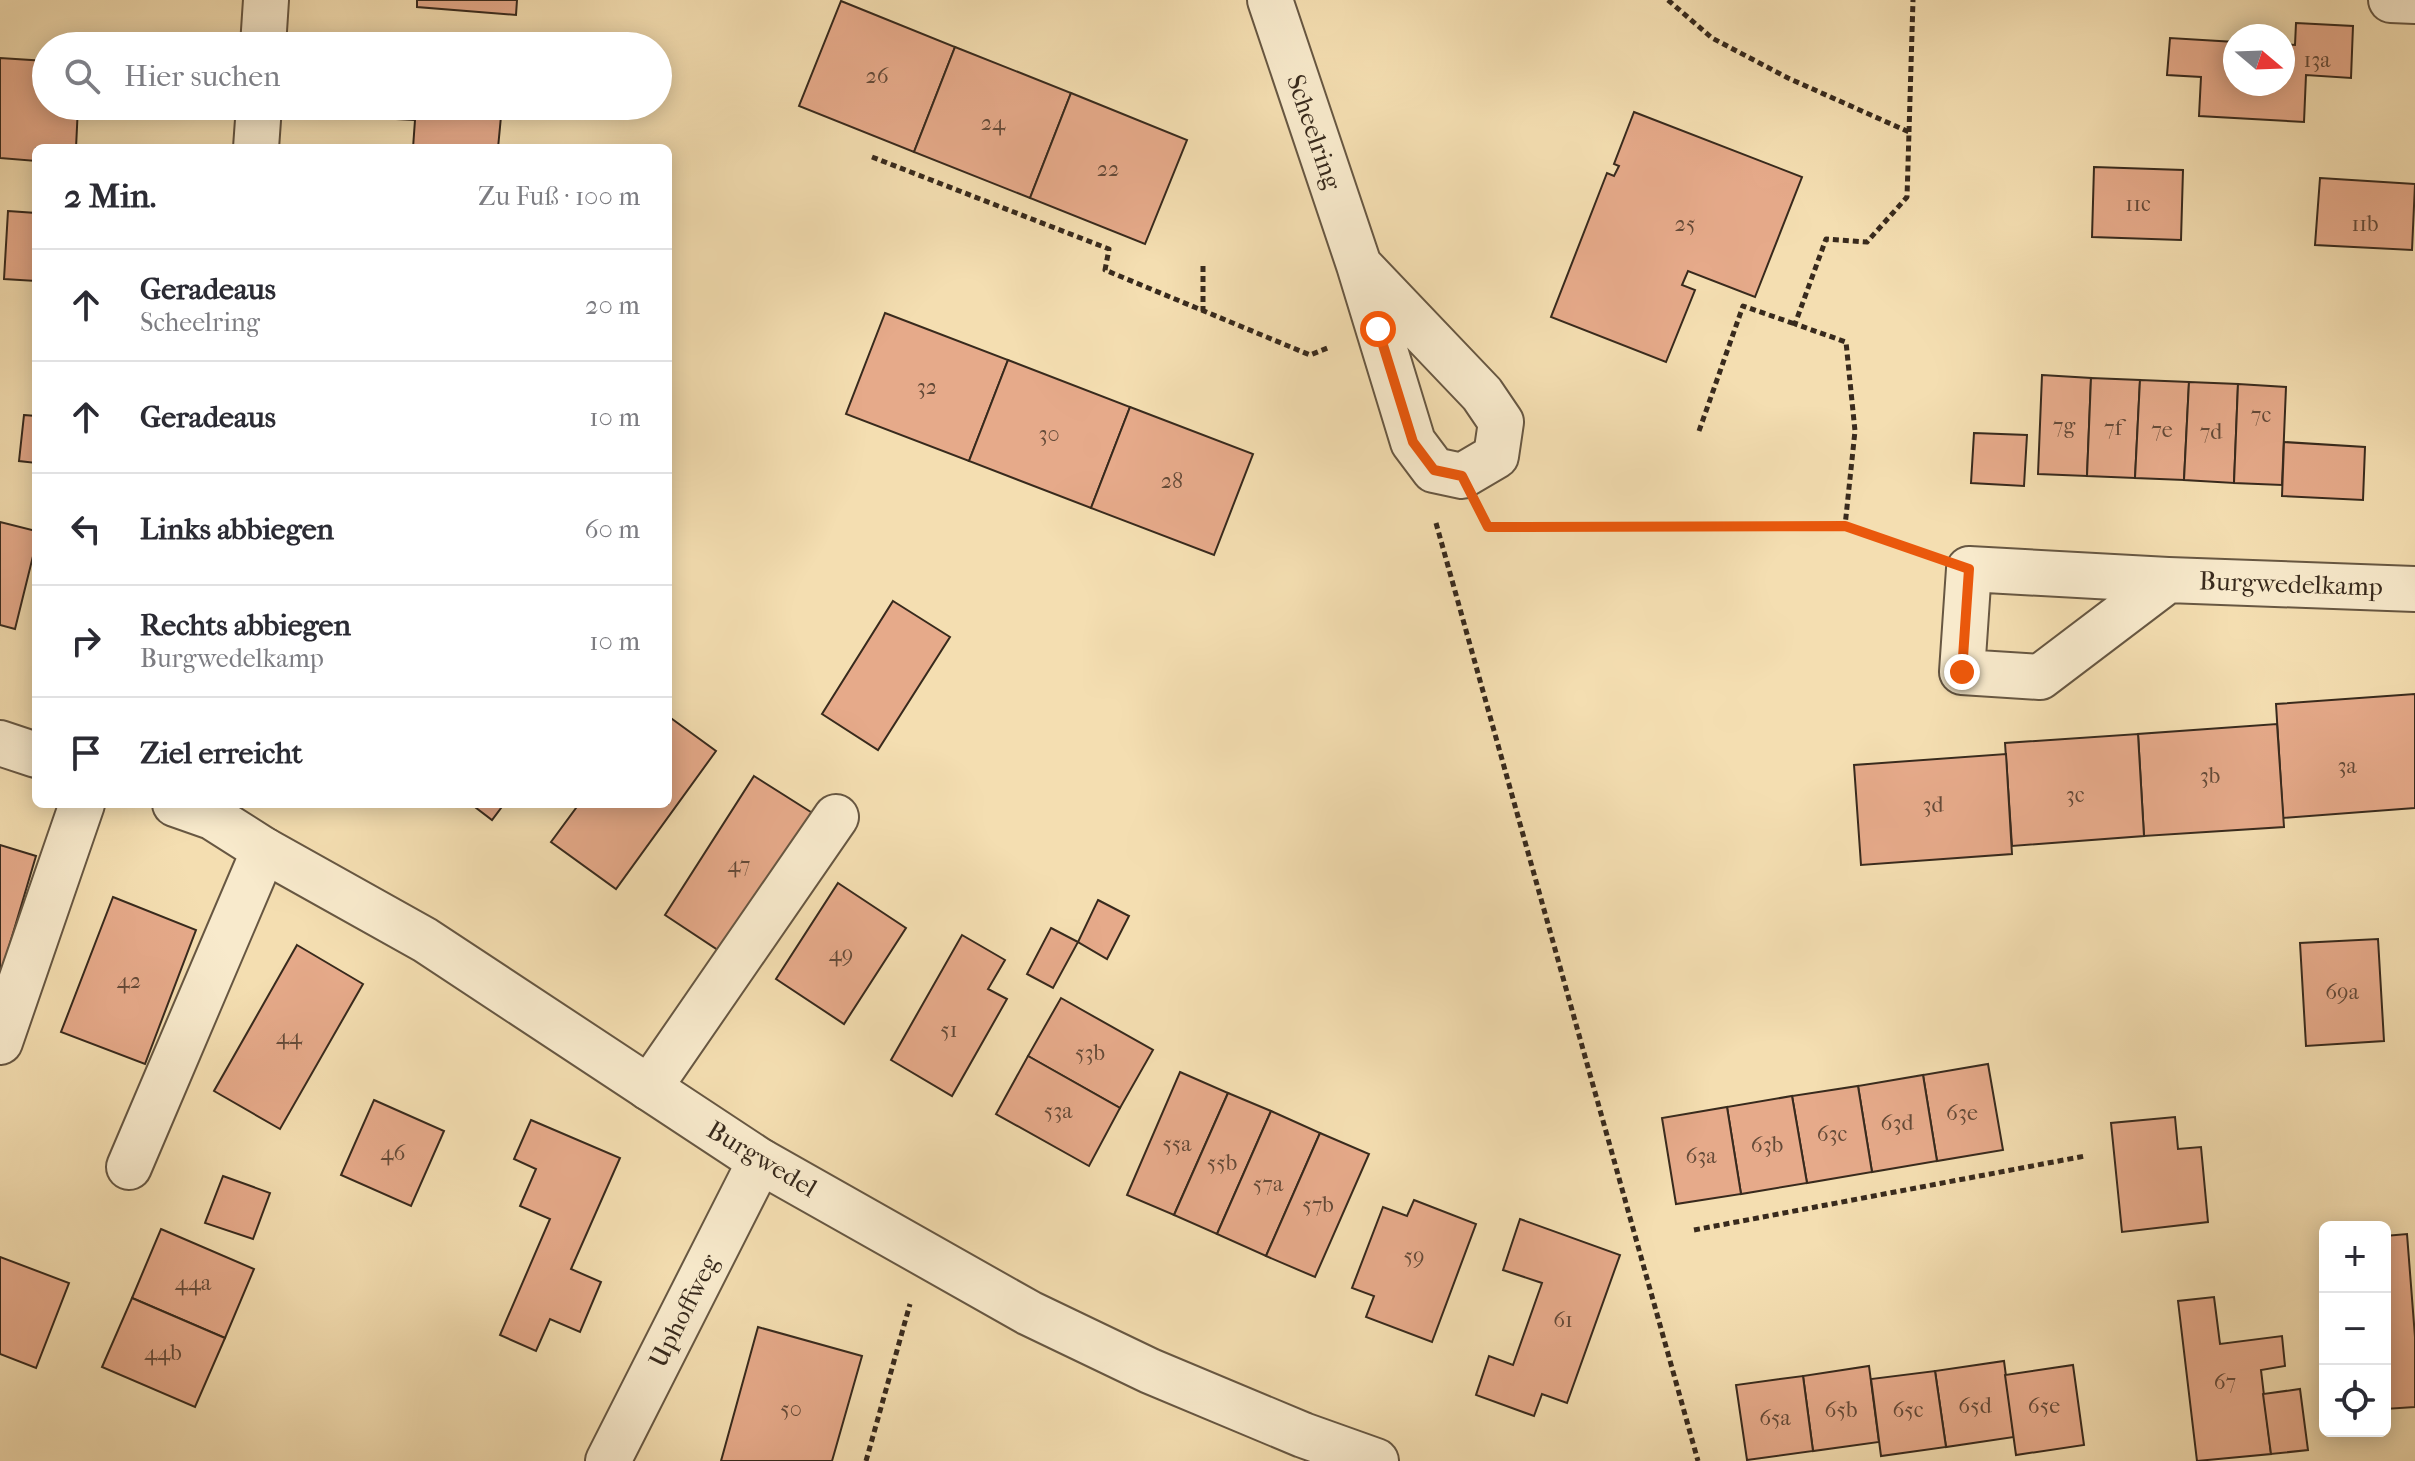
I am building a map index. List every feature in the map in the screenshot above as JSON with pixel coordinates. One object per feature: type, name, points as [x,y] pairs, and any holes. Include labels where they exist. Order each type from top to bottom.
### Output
[{"type":"street","points":[[264,32],[266,0]]},
{"type":"street","name":"Scheelring","points":[[1270,0],[1359,265],[1413,442],[1434,470],[1462,476],[1496,456],[1501,422],[1482,394],[1359,265]]},
{"type":"street","points":[[2391,0],[2415,1]]},
{"type":"street","points":[[256,144],[258,120]]},
{"type":"street","name":"Burgwedelkamp","points":[[2168,580],[2040,677],[1962,672],[1969,569],[2415,589]]},
{"type":"street","points":[[0,743],[32,754]]},
{"type":"street","points":[[0,1042],[81,808]]},
{"type":"street","name":"Burgwedel","points":[[200,808],[264,850],[425,940],[760,1161],[1029,1313],[1150,1371],[1303,1435],[1376,1461]]},
{"type":"street","points":[[649,1088],[836,817]]},
{"type":"street","points":[[129,1167],[264,850]]},
{"type":"street","name":"Uphoffweg","points":[[608,1461],[760,1161]]},
{"type":"path","points":[[1668,0],[1712,38],[1788,78],[1909,132]]},
{"type":"path","points":[[1795,324],[1826,239],[1867,242],[1907,197],[1913,0]]},
{"type":"path","points":[[872,157],[1109,249],[1105,270],[1310,355],[1378,329]]},
{"type":"path","points":[[1203,266],[1203,311]]},
{"type":"path","points":[[1699,431],[1743,306],[1846,342],[1855,431],[1845,526]]},
{"type":"path","points":[[1462,476],[1488,527],[1845,526],[1969,569]]},
{"type":"path","points":[[1434,518],[1698,1461]]},
{"type":"path","points":[[1694,1230],[2085,1156]]},
{"type":"path","points":[[866,1461],[924,1253]]},
{"type":"building","points":[[417,0],[517,0],[516,15],[417,7]]},
{"type":"building","points":[[841,1],[955,47],[914,152],[799,106]]},
{"type":"building","points":[[2296,23],[2353,26],[2351,78],[2306,75],[2304,122],[2199,116],[2201,77],[2167,75],[2170,38],[2223,41],[2223,96],[2295,96]]},
{"type":"building","points":[[955,47],[1071,93],[1030,198],[914,152]]},
{"type":"building","points":[[0,58],[32,60],[32,120],[77,120],[76,144],[32,144],[32,161],[0,158]]},
{"type":"building","points":[[1071,93],[1187,140],[1145,244],[1030,198]]},
{"type":"building","points":[[1634,112],[1802,177],[1755,297],[1688,271],[1682,285],[1695,290],[1666,362],[1551,317],[1607,173],[1614,176],[1619,166],[1614,164]]},
{"type":"building","points":[[415,120],[501,120],[498,144],[413,144]]},
{"type":"building","points":[[2094,167],[2183,170],[2181,240],[2092,237]]},
{"type":"building","points":[[2320,178],[2415,184],[2412,250],[2315,245]]},
{"type":"building","points":[[8,211],[32,213],[32,281],[4,279]]},
{"type":"building","points":[[885,313],[1008,360],[969,461],[846,414]]},
{"type":"building","points":[[1008,360],[1130,407],[1091,508],[969,461]]},
{"type":"building","points":[[2042,375],[2091,378],[2087,476],[2038,474]]},
{"type":"building","points":[[2091,378],[2140,380],[2135,478],[2087,476]]},
{"type":"building","points":[[2140,380],[2189,382],[2184,480],[2135,478]]},
{"type":"building","points":[[2189,382],[2238,384],[2234,483],[2184,480]]},
{"type":"building","points":[[2238,384],[2286,387],[2282,485],[2234,483]]},
{"type":"building","points":[[1130,407],[1253,454],[1214,555],[1091,508]]},
{"type":"building","points":[[24,415],[32,416],[32,463],[19,461]]},
{"type":"building","points":[[1974,433],[2027,435],[2024,486],[1971,483]]},
{"type":"building","points":[[2284,442],[2365,447],[2363,500],[2282,496]]},
{"type":"building","points":[[0,522],[32,530],[32,560],[15,629],[0,625]]},
{"type":"building","points":[[893,601],[950,637],[878,750],[822,714]]},
{"type":"building","points":[[2415,694],[2415,808],[2283,818],[2276,704]]},
{"type":"building","points":[[672,719],[716,751],[616,889],[551,842],[576,808],[672,808]]},
{"type":"building","points":[[2277,724],[2284,827],[2144,836],[2138,734]]},
{"type":"building","points":[[2138,734],[2144,836],[2012,846],[2005,743]]},
{"type":"building","points":[[2006,754],[2012,854],[1861,865],[1854,765]]},
{"type":"building","points":[[754,776],[814,814],[724,954],[665,915]]},
{"type":"building","points":[[476,808],[501,808],[492,820]]},
{"type":"building","points":[[0,845],[36,856],[0,977]]},
{"type":"building","points":[[838,883],[906,928],[844,1024],[776,979]]},
{"type":"building","points":[[113,897],[196,930],[145,1064],[61,1032]]},
{"type":"building","points":[[1098,900],[1129,916],[1107,959],[1078,942]]},
{"type":"building","points":[[1051,928],[1078,942],[1053,988],[1027,974]]},
{"type":"building","points":[[962,935],[1005,960],[988,989],[1007,999],[952,1096],[891,1060]]},
{"type":"building","points":[[2378,939],[2384,1041],[2306,1046],[2300,943]]},
{"type":"building","points":[[297,945],[363,984],[280,1129],[214,1091]]},
{"type":"building","points":[[1061,998],[1153,1050],[1120,1108],[1028,1056]]},
{"type":"building","points":[[1028,1056],[1120,1108],[1089,1166],[996,1114]]},
{"type":"building","points":[[1988,1064],[2003,1150],[1937,1161],[1923,1075]]},
{"type":"building","points":[[1180,1072],[1228,1093],[1174,1215],[1127,1195]]},
{"type":"building","points":[[1923,1075],[1937,1161],[1872,1172],[1858,1086]]},
{"type":"building","points":[[1858,1086],[1872,1172],[1807,1183],[1792,1096]]},
{"type":"building","points":[[1228,1093],[1271,1111],[1217,1234],[1174,1215]]},
{"type":"building","points":[[1792,1096],[1807,1183],[1741,1194],[1727,1107]]},
{"type":"building","points":[[374,1100],[444,1131],[411,1206],[341,1175]]},
{"type":"building","points":[[1727,1107],[1741,1194],[1676,1204],[1662,1118]]},
{"type":"building","points":[[1271,1111],[1320,1133],[1266,1256],[1217,1234]]},
{"type":"building","points":[[2175,1117],[2178,1149],[2201,1147],[2208,1222],[2122,1232],[2111,1123]]},
{"type":"building","points":[[531,1120],[620,1158],[571,1269],[601,1282],[580,1332],[550,1319],[536,1351],[500,1335],[550,1219],[520,1206],[536,1169],[514,1159]]},
{"type":"building","points":[[1320,1133],[1369,1154],[1315,1277],[1266,1256]]},
{"type":"building","points":[[223,1176],[270,1193],[253,1239],[205,1223]]},
{"type":"building","points":[[1414,1200],[1476,1224],[1432,1342],[1366,1317],[1374,1296],[1352,1288],[1383,1207],[1407,1216]]},
{"type":"building","points":[[1520,1219],[1620,1255],[1567,1403],[1542,1394],[1534,1416],[1476,1395],[1489,1356],[1513,1365],[1542,1283],[1503,1270]]},
{"type":"building","points":[[161,1229],[254,1269],[225,1338],[132,1298]]},
{"type":"building","points":[[2407,1234],[2415,1337],[2415,1407],[2391,1409],[2391,1235]]},
{"type":"building","points":[[0,1257],[69,1283],[36,1368],[0,1354]]},
{"type":"building","points":[[2214,1297],[2220,1344],[2282,1336],[2285,1366],[2261,1370],[2271,1454],[2197,1461],[2178,1301]]},
{"type":"building","points":[[132,1298],[225,1338],[195,1407],[102,1367]]},
{"type":"building","points":[[758,1327],[862,1356],[832,1461],[721,1461]]},
{"type":"building","points":[[2004,1361],[2014,1437],[1946,1447],[1935,1371]]},
{"type":"building","points":[[2073,1365],[2084,1445],[2016,1455],[2005,1375]]},
{"type":"building","points":[[1869,1366],[1879,1442],[1813,1451],[1803,1376]]},
{"type":"building","points":[[1935,1371],[1946,1447],[1881,1456],[1871,1379]]},
{"type":"building","points":[[1803,1376],[1813,1451],[1747,1460],[1736,1385]]},
{"type":"building","points":[[2300,1389],[2308,1450],[2271,1454],[2263,1394]]},
{"type":"route","points":[[1378,329],[1413,442],[1434,470],[1462,476],[1488,527],[1845,526],[1969,569],[1962,672]]}]
